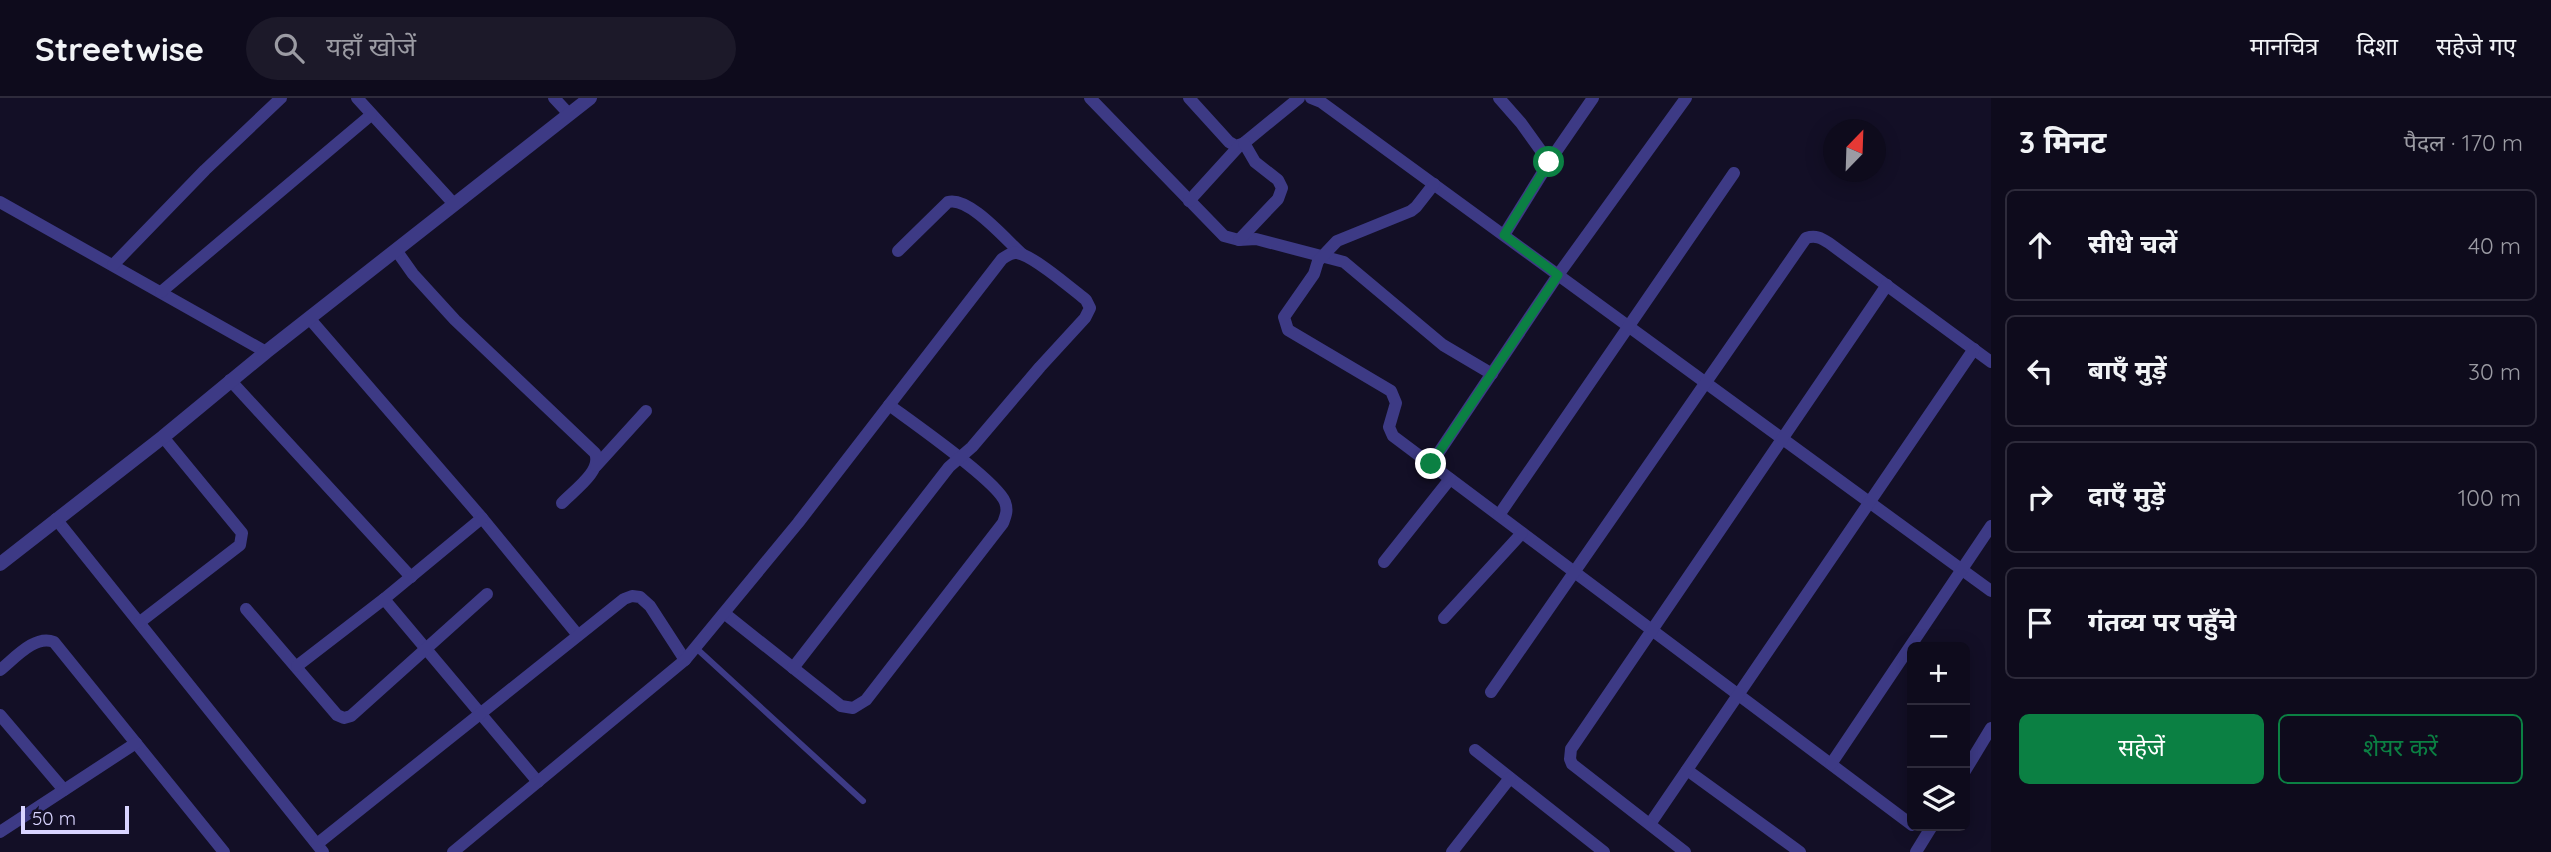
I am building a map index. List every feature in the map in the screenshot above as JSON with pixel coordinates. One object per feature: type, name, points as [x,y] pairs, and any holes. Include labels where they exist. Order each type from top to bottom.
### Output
[{"type":"street","points":[[113,265],[205,170],[281,98]]},
{"type":"street","points":[[357,98],[454,204]]},
{"type":"street","points":[[554,98],[569,114]]},
{"type":"street","points":[[0,564],[590,98]]},
{"type":"street","points":[[1090,98],[1224,236],[1239,240],[1256,239],[1344,262],[1443,345],[1492,374]]},
{"type":"street","points":[[1189,98],[1229,142],[1242,144],[1255,162],[1278,180],[1282,188],[1278,200],[1239,240]]},
{"type":"street","points":[[1189,201],[1242,144],[1300,98]]},
{"type":"street","points":[[1311,98],[1321,102],[1991,591]]},
{"type":"street","points":[[1499,98],[1549,162]]},
{"type":"street","points":[[1504,235],[1593,98]]},
{"type":"street","points":[[1431,464],[1558,275],[1686,98]]},
{"type":"street","points":[[161,292],[371,115]]},
{"type":"street","points":[[1499,515],[1734,173]]},
{"type":"street","points":[[1433,184],[1416,207],[1343,237],[1322,256],[1314,274],[1284,317],[1285,326],[1292,334],[1391,391],[1396,403],[1390,431],[1431,464],[1907,821]]},
{"type":"street","points":[[793,668],[949,467],[972,447],[1090,308],[1086,300],[1023,255],[971,207],[953,201],[948,202],[898,251]]},
{"type":"street","points":[[0,202],[266,352]]},
{"type":"street","points":[[1491,692],[1806,238],[1820,237],[1829,243],[1991,362]]},
{"type":"street","points":[[396,250],[412,274],[455,320],[591,447],[598,457],[596,467]]},
{"type":"street","points":[[453,852],[685,660],[798,523],[1002,259],[1012,253],[1023,255]]},
{"type":"street","points":[[1685,852],[1572,764],[1569,755],[1574,743],[1887,285]]},
{"type":"street","points":[[309,318],[482,518],[577,634]]},
{"type":"street","points":[[1650,824],[1974,349]]},
{"type":"street","points":[[230,380],[411,576]]},
{"type":"street","points":[[724,613],[841,706],[853,708],[866,700],[1003,523],[1007,513],[1000,493],[960,458],[889,405]]},
{"type":"street","points":[[562,503],[646,411]]},
{"type":"street","points":[[140,622],[240,545],[242,539],[242,533],[163,437]]},
{"type":"street","points":[[1384,562],[1450,479]]},
{"type":"street","points":[[297,666],[482,518]]},
{"type":"street","points":[[56,519],[320,848],[480,713],[624,599],[640,597],[650,606],[685,660]]},
{"type":"street","points":[[1831,764],[1991,526]]},
{"type":"street","points":[[1444,618],[1522,533]]},
{"type":"street","points":[[246,609],[337,715],[344,718],[351,716],[487,594]]},
{"type":"street","points":[[384,599],[538,782]]},
{"type":"street","points":[[0,670],[37,641],[54,642],[224,852]]},
{"type":"street","points":[[0,715],[64,790]]},
{"type":"street","points":[[1967,768],[1991,729]]},
{"type":"street","points":[[0,832],[136,743]]},
{"type":"street","points":[[1475,750],[1587,847],[1604,852]]},
{"type":"street","points":[[1687,770],[1800,852]]},
{"type":"street","points":[[1452,852],[1510,778]]},
{"type":"street","points":[[1916,852],[1929,831]]},
{"type":"lane","points":[[696,648],[863,800]]},
{"type":"route","points":[[1431,464],[1558,275],[1504,235],[1549,162]]}]
